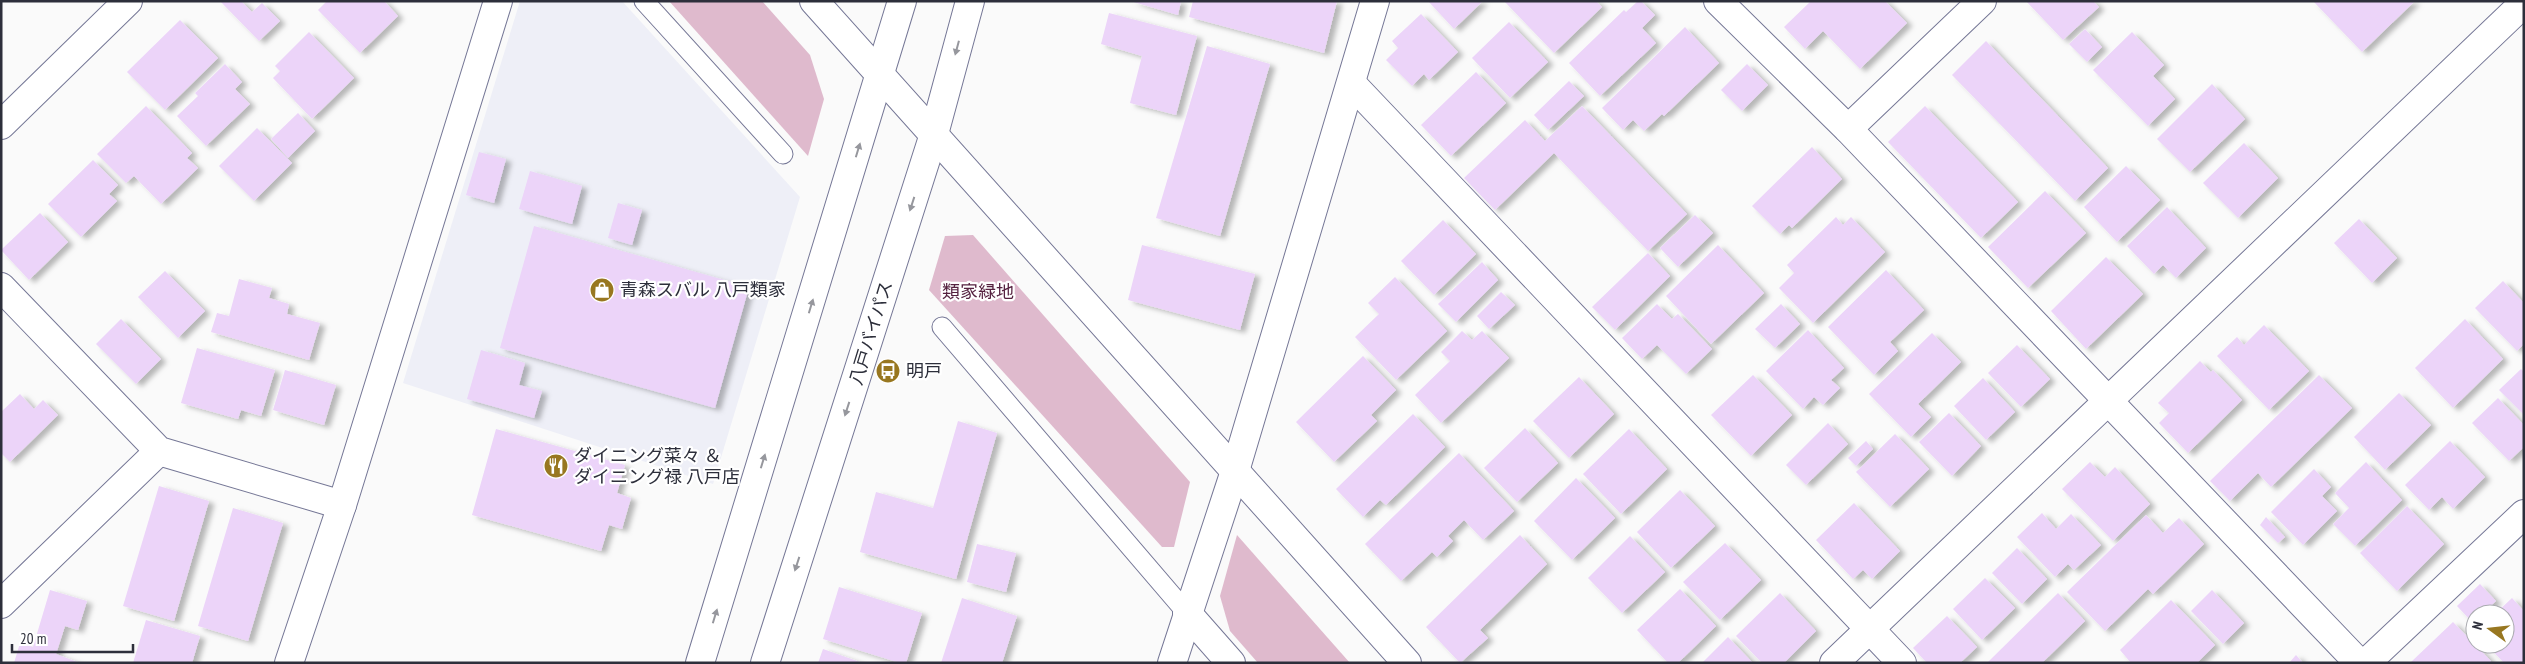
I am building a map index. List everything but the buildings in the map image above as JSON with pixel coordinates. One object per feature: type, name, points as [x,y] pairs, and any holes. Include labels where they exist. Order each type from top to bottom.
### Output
[{"type":"main road","points":[[1,125],[128,1]]},
{"type":"main road","points":[[289,663],[342,505],[498,1]]},
{"type":"main road","points":[[814,1],[881,78],[934,134],[1408,663]]},
{"type":"main road","points":[[700,663],[881,78],[902,1]]},
{"type":"main road","name":"八戸バイパス","points":[[765,663],[934,134],[970,1]]},
{"type":"main road","points":[[1172,663],[1235,471],[1352,84],[1375,1]]},
{"type":"main road","points":[[1718,1],[1848,128],[2359,663]]},
{"type":"main road","points":[[1848,128],[1982,1]]},
{"type":"main road","points":[[1834,663],[2524,4]]},
{"type":"main road","points":[[1352,84],[1902,663]]},
{"type":"main road","points":[[1,287],[159,451],[342,505]]},
{"type":"main road","points":[[1,604],[159,451]]},
{"type":"main road","points":[[2366,663],[2524,514]]},
{"type":"main road","points":[[1187,613],[1231,663]]},
{"type":"lane","points":[[644,1],[783,154]]},
{"type":"lane","points":[[942,327],[1187,613]]},
{"type":"shaded area","name":"青森スバル 八戸類家","points":[[520,1],[622,1],[800,197],[713,484],[403,383]]},
{"type":"green space","points":[[669,1],[762,1],[810,55],[824,99],[808,156]]},
{"type":"green space","name":"類家緑地","points":[[973,235],[1190,482],[1174,547],[1162,547],[929,290],[945,236]]},
{"type":"green space","points":[[1237,535],[1350,663],[1258,663],[1230,631],[1220,596]]},
{"type":"place","name":"青森スバル 八戸類家","points":[[602,290]]},
{"type":"place","name":"明戸","points":[[888,371]]},
{"type":"place","name":"ダイニング菜々 ＆ ダイニング禄 八戸店","points":[[556,466]]}]
